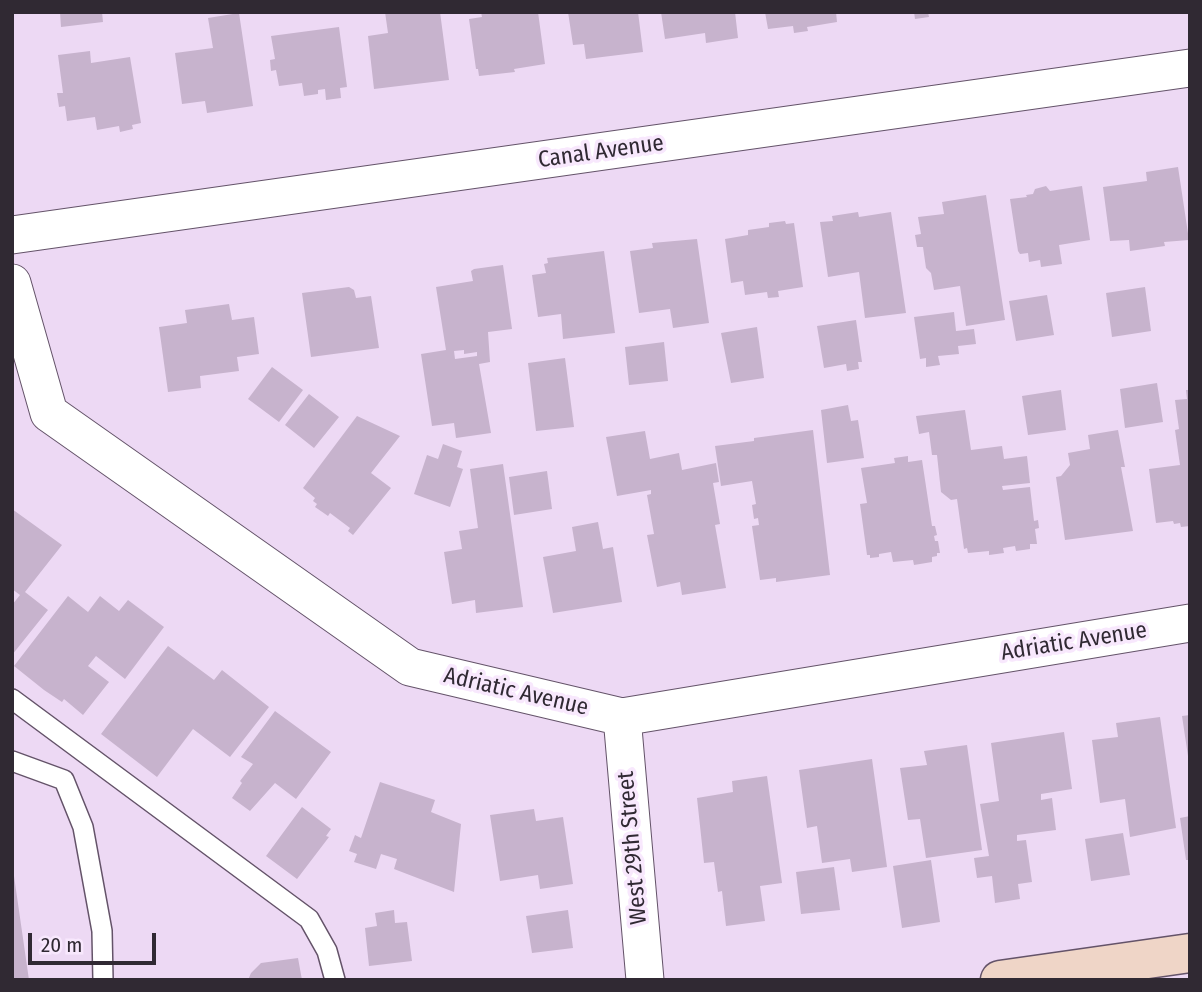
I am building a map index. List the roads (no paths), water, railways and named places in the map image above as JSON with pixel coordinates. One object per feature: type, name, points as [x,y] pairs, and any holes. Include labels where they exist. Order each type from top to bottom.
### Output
[{"type":"main road","points":[[1000,980],[1190,953]]},
{"type":"street","name":"Canal Avenue","points":[[12,235],[1190,68]]},
{"type":"street","name":"Adriatic Avenue","points":[[12,283],[49,413],[410,667],[622,717],[1190,623]]},
{"type":"street","name":"West 29th Street","points":[[622,717],[645,980]]},
{"type":"lane","points":[[12,699],[309,919],[327,951],[335,980]]},
{"type":"lane","points":[[12,761],[64,780],[83,827],[102,931],[103,980]]}]
